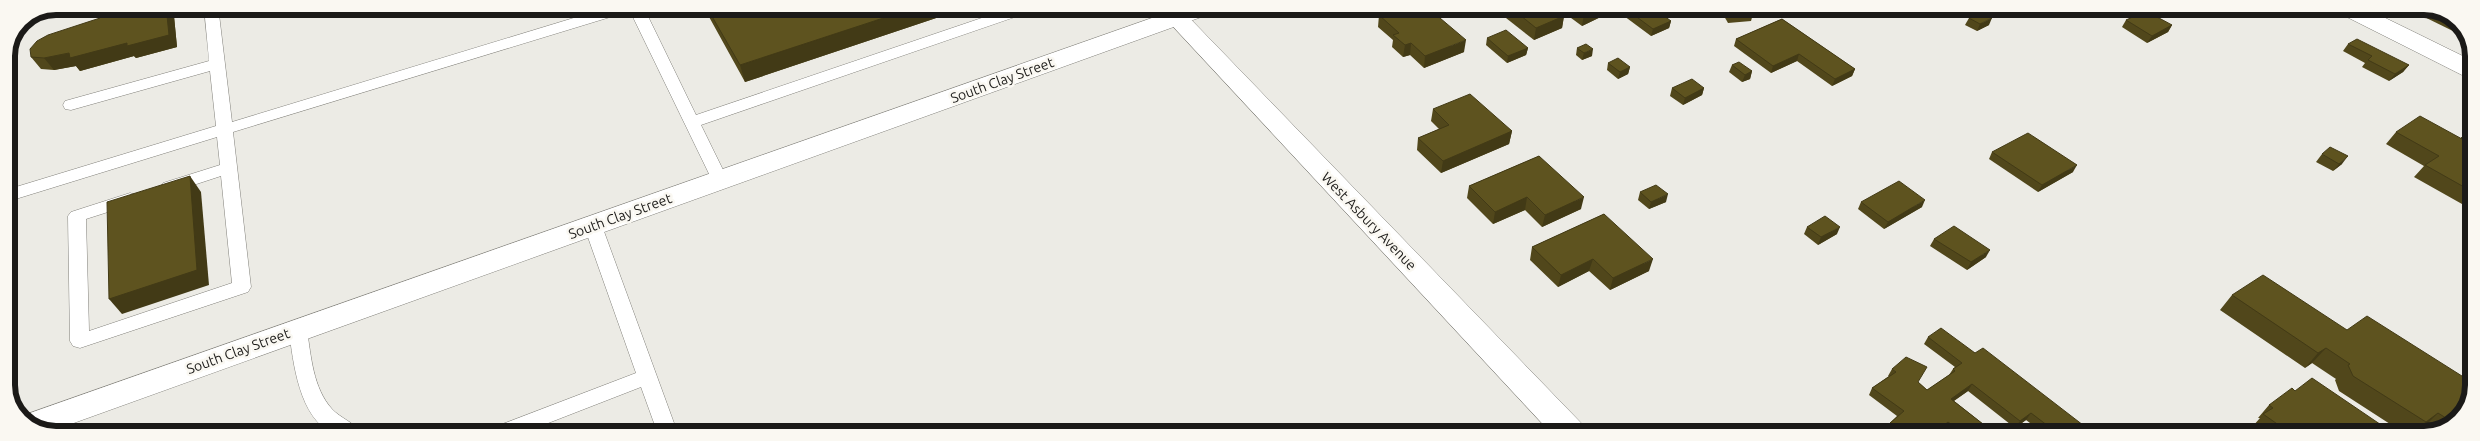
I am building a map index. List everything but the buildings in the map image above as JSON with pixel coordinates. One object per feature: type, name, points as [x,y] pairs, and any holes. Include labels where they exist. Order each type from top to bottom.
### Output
[{"type":"street","name":"South Clay Street","points":[[39,422],[720,180],[1163,15]]},
{"type":"street","name":"West Asbury Avenue","points":[[1174,15],[1564,426]]},
{"type":"street","points":[[2361,15],[2465,67]]},
{"type":"lane","points":[[212,15],[223,131],[228,168],[242,287],[80,341],[77,216],[228,168]]},
{"type":"lane","points":[[15,193],[601,15]]},
{"type":"lane","points":[[639,15],[720,180]]},
{"type":"lane","points":[[692,122],[1007,15]]},
{"type":"lane","points":[[71,105],[217,64]]},
{"type":"lane","points":[[593,226],[665,426]]},
{"type":"lane","points":[[298,330],[308,389],[323,414],[340,426]]},
{"type":"lane","points":[[519,426],[647,377]]}]
